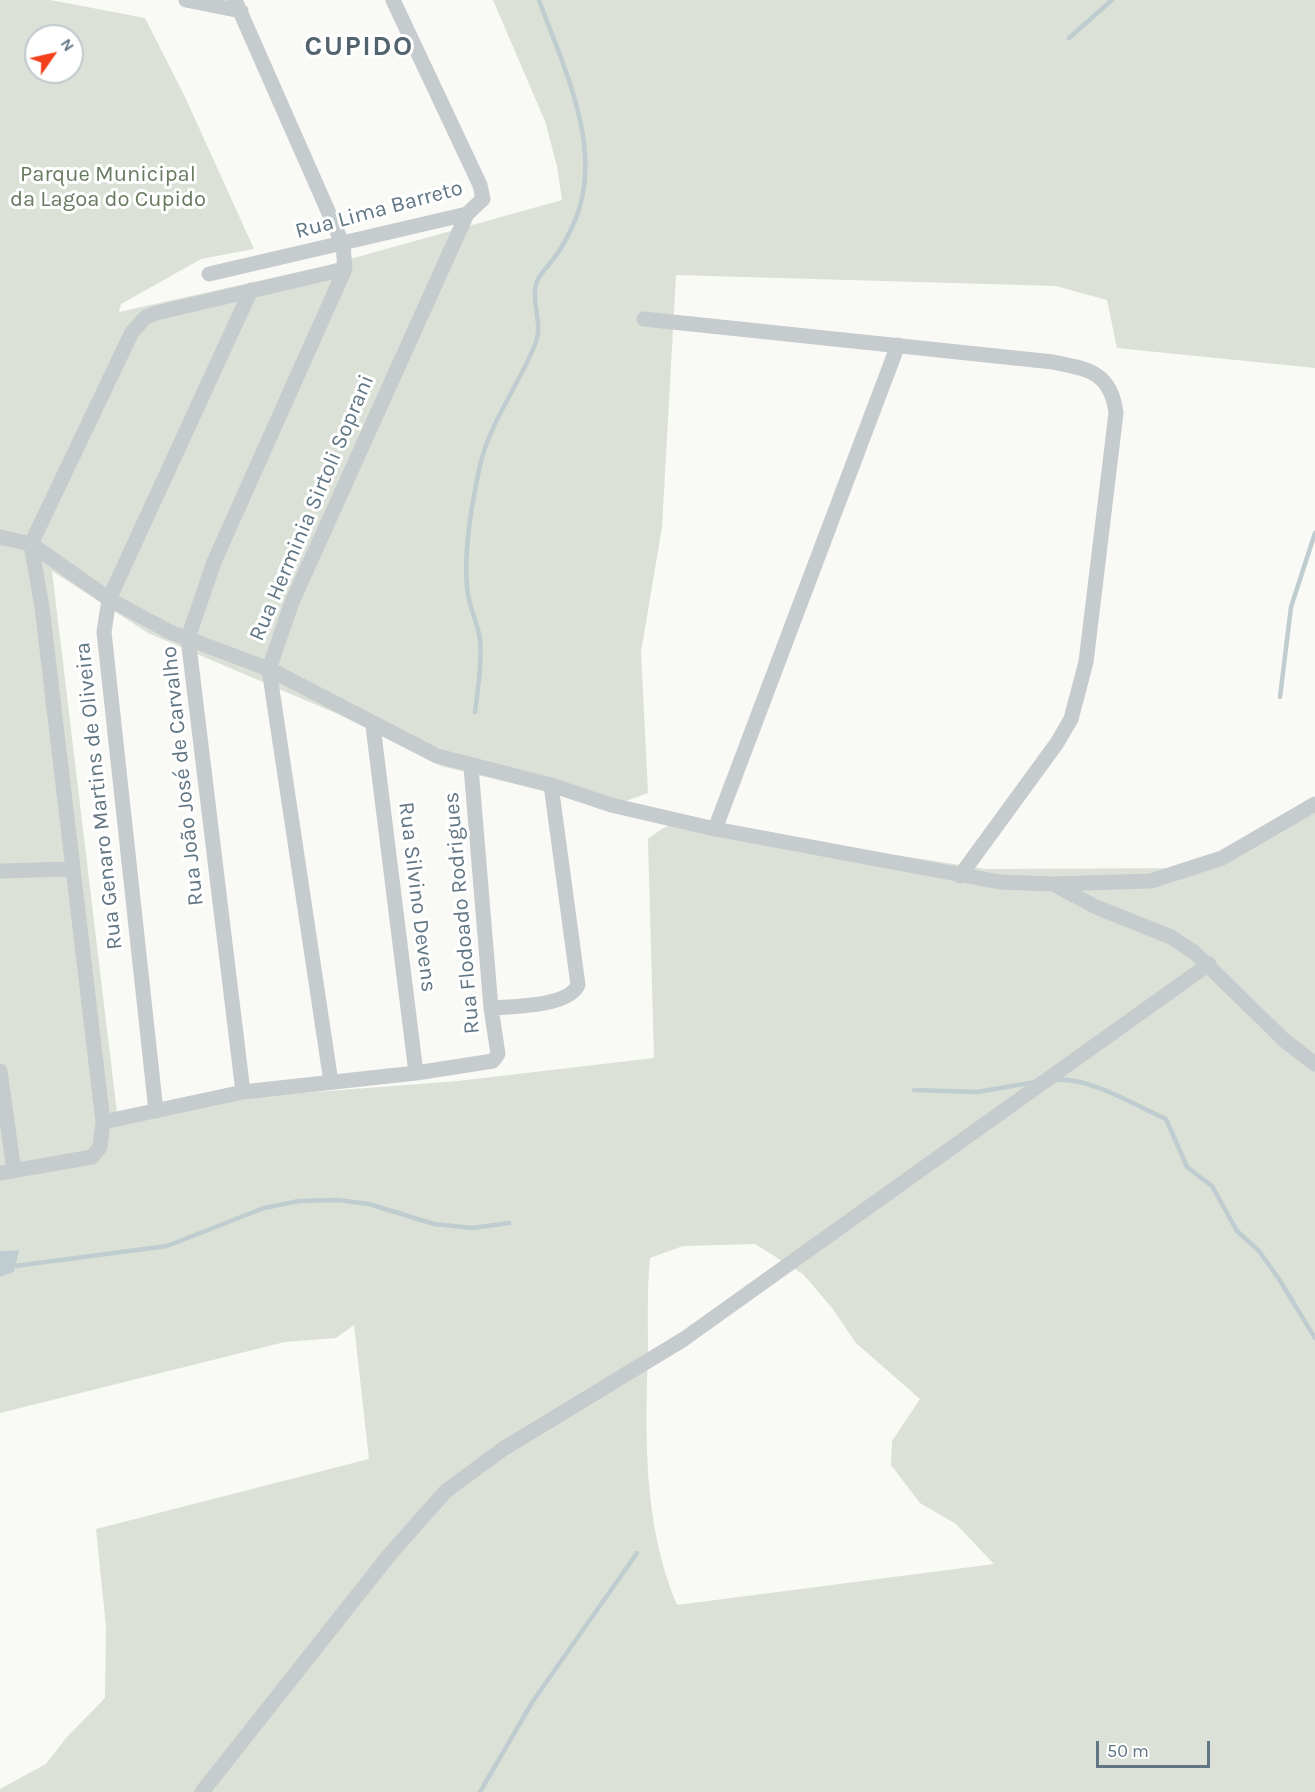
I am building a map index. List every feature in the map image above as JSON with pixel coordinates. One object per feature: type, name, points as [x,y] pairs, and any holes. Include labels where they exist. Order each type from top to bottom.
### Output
[{"type":"street","points":[[186,0],[238,5],[343,245],[345,269]]},
{"type":"street","name":"Rua Lima Barreto","points":[[209,274],[343,245],[467,214],[483,199],[480,185],[393,0]]},
{"type":"street","name":"Rua Herminia Sirtoli Soprani","points":[[331,1082],[269,669],[292,602],[467,214]]},
{"type":"street","name":"Rua Lima Barreto","points":[[31,544],[132,332],[140,322],[156,313],[345,269]]},
{"type":"street","name":"Rua João José de Carvalho","points":[[243,1092],[188,638],[214,562],[345,269]]},
{"type":"street","name":"Rua Genaro Martins de Oliveira","points":[[156,1111],[104,632],[110,599],[251,290]]},
{"type":"street","points":[[644,319],[898,345],[1080,367],[1106,382],[1114,399],[1116,413],[1086,662],[1071,719],[1058,743],[960,876]]},
{"type":"street","points":[[715,829],[898,345]]},
{"type":"street","points":[[0,537],[31,544],[110,599],[170,632],[269,669],[374,726],[437,756],[471,767],[551,785],[611,805],[715,829],[960,876],[1053,884],[1151,881],[1222,858],[1315,804]]},
{"type":"street","points":[[0,1071],[7,1172],[92,1156],[100,1147],[103,1122],[71,869],[42,607],[31,544]]},
{"type":"street","name":"Rua Silvino Devens","points":[[374,726],[416,1073]]},
{"type":"street","name":"Rua Flodoado Rodrigues","points":[[416,1073],[489,1063],[498,1054],[491,1008],[471,767]]},
{"type":"street","points":[[491,1008],[562,1000],[571,995],[578,985],[551,785]]},
{"type":"street","points":[[0,871],[71,869]]},
{"type":"street","points":[[1053,884],[1096,907],[1171,937],[1209,964],[1284,1040],[1315,1064]]},
{"type":"street","points":[[202,1792],[390,1554],[446,1491],[504,1449],[684,1339],[1209,964]]},
{"type":"street","points":[[103,1122],[243,1092],[416,1073]]},
{"type":"green space","name":"Parque Municipal da Lagoa do Cupido","points":[[0,0],[50,0],[145,18],[185,97],[254,249],[201,259],[121,304],[119,312],[325,266],[562,200],[557,166],[545,121],[493,0],[1315,0],[1315,368],[1117,348],[1107,300],[1056,286],[676,275],[662,527],[641,652],[648,793],[609,807],[441,766],[340,715],[148,633],[52,571],[117,1113],[211,1100],[458,1081],[654,1058],[648,839],[677,823],[689,822],[986,869],[1210,868],[1315,807],[1315,1792],[0,1792],[0,1789],[46,1764],[66,1738],[105,1698],[106,1627],[96,1529],[369,1459],[354,1325],[336,1338],[285,1342],[0,1413],[0,1277],[14,1272],[18,1250],[0,1251]],"holes":[[[755,1244],[803,1274],[832,1308],[856,1343],[920,1399],[892,1441],[891,1465],[920,1503],[956,1524],[994,1564],[677,1605],[658,1544],[649,1480],[646,1415],[650,1258],[683,1246]]]},
{"type":"shaded area","points":[[19,1250],[14,1272],[0,1277],[0,1251]]},
{"type":"waterway","points":[[475,712],[480,667],[480,640],[468,594],[466,558],[479,470],[489,437],[536,342],[538,335],[536,284],[566,239],[576,218],[583,191],[585,164],[583,136],[577,108],[539,0]]},
{"type":"waterway","points":[[1069,38],[1112,0]]},
{"type":"waterway","points":[[1280,697],[1291,607],[1315,533]]},
{"type":"waterway","points":[[1056,1080],[1069,1080],[1097,1087],[1166,1119],[1187,1167],[1212,1186],[1237,1231],[1259,1251],[1315,1338]]},
{"type":"waterway","points":[[914,1090],[977,1092],[1036,1082]]},
{"type":"waterway","points":[[0,1268],[167,1246],[264,1208],[299,1201],[338,1200],[369,1204],[434,1224],[472,1228],[509,1223]]},
{"type":"waterway","points":[[480,1792],[533,1701],[637,1553]]},
{"type":"district","name":"CUPIDO","points":[[359,47]]}]
